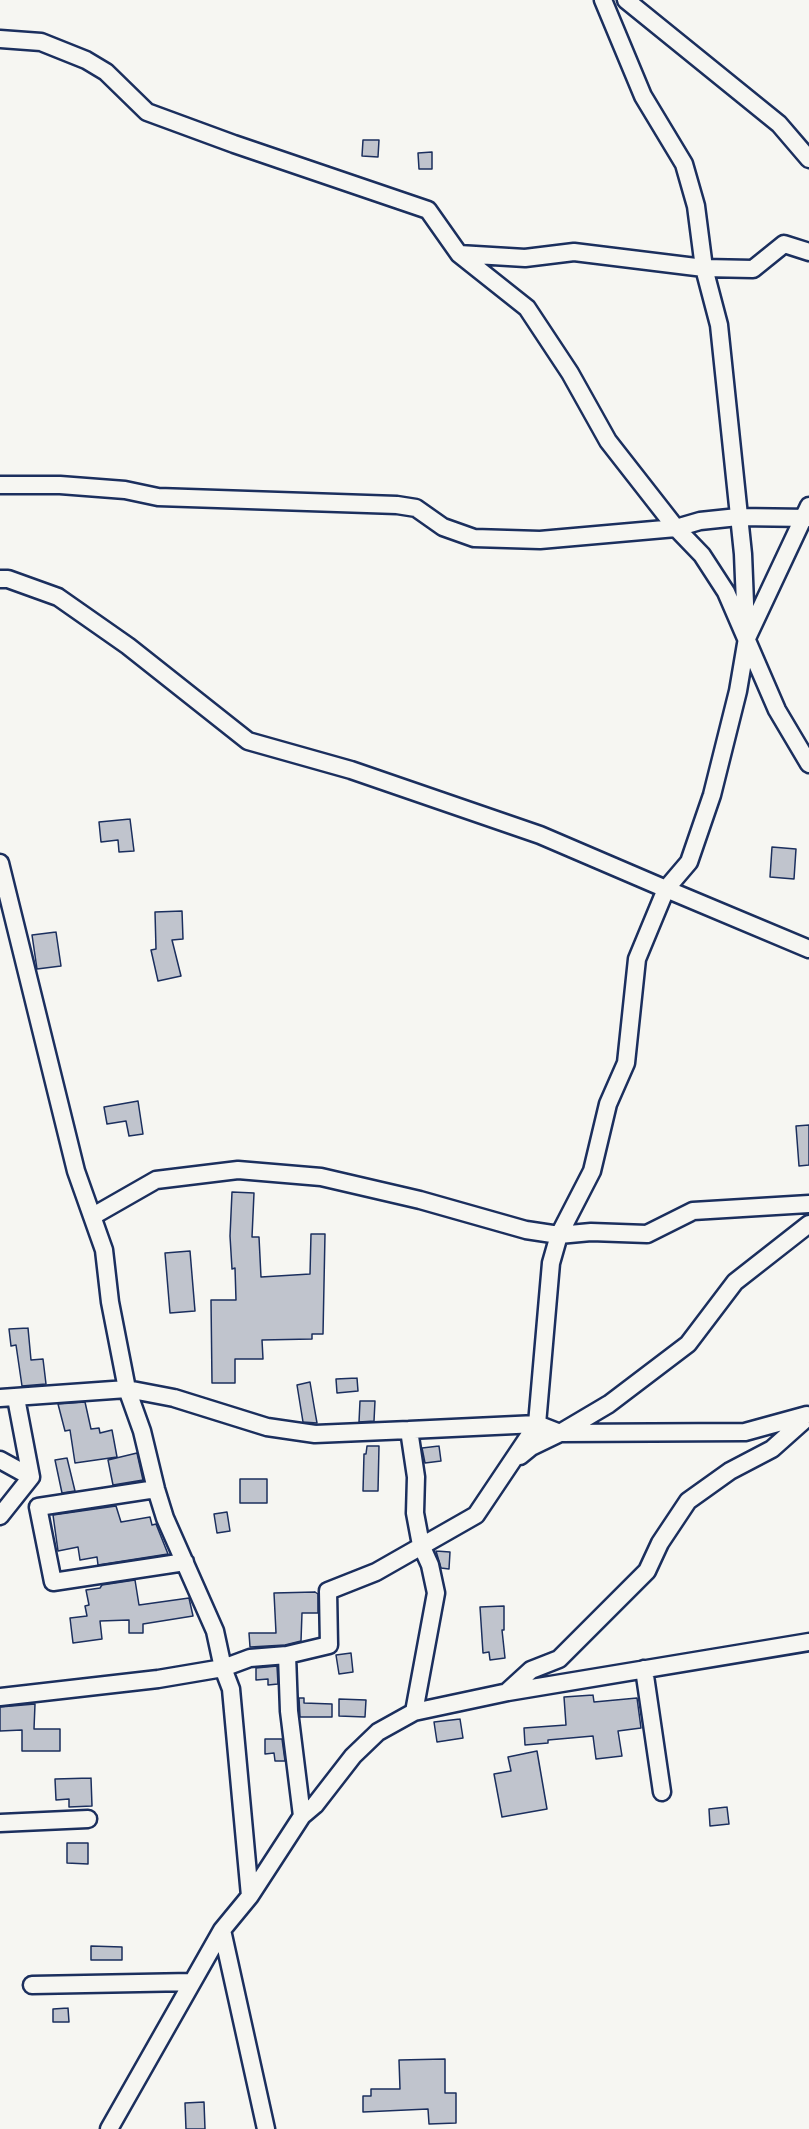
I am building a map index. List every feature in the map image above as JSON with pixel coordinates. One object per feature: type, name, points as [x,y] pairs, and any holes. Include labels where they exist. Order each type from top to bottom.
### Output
[{"type":"street","points":[[0,1697],[158,1679],[223,1668],[250,1658],[287,1655],[329,1645],[328,1591],[376,1572],[476,1515],[537,1425],[551,1263],[559,1235],[592,1171],[608,1104],[626,1063],[637,959],[666,890],[689,861],[712,795],[738,691],[747,638],[743,554],[719,325],[704,267],[696,207],[684,164],[644,96],[603,0]]},
{"type":"street","points":[[626,0],[779,124],[809,159]]},
{"type":"street","points":[[0,39],[41,42],[87,60],[105,72],[147,112],[428,210],[459,254],[527,308],[570,372],[608,441],[676,528],[702,555],[726,592],[777,710],[809,764]]},
{"type":"street","points":[[459,254],[525,258],[574,252],[704,267],[753,269],[784,243],[809,252]]},
{"type":"street","points":[[0,485],[60,485],[125,490],[158,496],[397,505],[416,508],[443,527],[474,538],[540,540],[676,528],[700,521],[738,517],[807,514],[747,638]]},
{"type":"street","points":[[0,579],[8,579],[58,597],[128,646],[248,741],[351,770],[540,834],[666,890],[809,949]]},
{"type":"street","points":[[0,863],[74,1160],[104,1250],[110,1302],[127,1389],[142,1431],[165,1518],[215,1631],[223,1668],[231,1689],[250,1896]]},
{"type":"street","points":[[93,1216],[156,1180],[238,1170],[321,1177],[420,1200],[526,1230],[559,1235],[591,1232],[647,1234],[693,1211],[809,1204]]},
{"type":"street","points":[[510,1465],[531,1448],[609,1404],[688,1344],[735,1282],[809,1224]]},
{"type":"street","points":[[31,1477],[8,1398],[127,1389],[174,1398],[267,1428],[315,1434],[537,1425],[560,1433],[745,1432],[809,1415]]},
{"type":"street","points":[[508,1692],[531,1670],[559,1659],[646,1571],[660,1543],[688,1501],[730,1471],[772,1449],[809,1415]]},
{"type":"street","points":[[410,1430],[416,1477],[415,1513],[421,1545],[430,1565],[436,1593],[414,1712]]},
{"type":"street","points":[[0,1460],[31,1477]]},
{"type":"street","points":[[0,1516],[31,1477]]},
{"type":"street","points":[[156,1489],[38,1506],[53,1582],[185,1562]]},
{"type":"street","points":[[109,2129],[222,1930],[250,1896],[302,1816],[315,1805],[353,1756],[378,1732],[414,1712],[508,1692],[809,1641]]},
{"type":"street","points":[[287,1655],[289,1711],[302,1816]]},
{"type":"street","points":[[644,1669],[662,1792]]},
{"type":"street","points":[[0,1823],[88,1818]]},
{"type":"street","points":[[222,1930],[266,2129]]},
{"type":"street","points":[[32,1985],[192,1982]]},
{"type":"building","points":[[363,140],[379,140],[378,157],[362,156]]},
{"type":"building","points":[[432,152],[432,169],[419,169],[418,153]]},
{"type":"building","points":[[130,819],[134,851],[119,852],[118,840],[101,842],[99,822]]},
{"type":"building","points":[[772,847],[796,849],[794,879],[770,877]]},
{"type":"building","points":[[182,911],[183,939],[172,940],[181,976],[158,981],[151,950],[156,949],[155,912]]},
{"type":"building","points":[[56,932],[61,966],[37,969],[32,935]]},
{"type":"building","points":[[138,1101],[143,1134],[129,1136],[126,1121],[107,1124],[104,1107]]},
{"type":"building","points":[[809,1125],[809,1165],[799,1166],[796,1126]]},
{"type":"building","points":[[232,1192],[254,1193],[252,1237],[259,1237],[261,1277],[310,1274],[311,1234],[325,1234],[323,1334],[312,1334],[312,1339],[262,1340],[263,1359],[235,1359],[235,1383],[212,1383],[211,1300],[236,1300],[235,1268],[232,1269],[230,1236]]},
{"type":"building","points":[[190,1251],[195,1311],[170,1313],[165,1253]]},
{"type":"building","points":[[28,1328],[31,1360],[43,1359],[46,1384],[22,1386],[16,1345],[11,1346],[9,1329]]},
{"type":"building","points":[[357,1378],[358,1391],[337,1393],[336,1379]]},
{"type":"building","points":[[310,1382],[317,1423],[303,1422],[297,1385]]},
{"type":"building","points":[[360,1401],[375,1401],[374,1421],[359,1422]]},
{"type":"building","points":[[85,1402],[91,1429],[99,1428],[100,1433],[112,1430],[117,1457],[75,1463],[70,1430],[65,1431],[58,1404]]},
{"type":"building","points":[[367,1446],[379,1446],[378,1491],[363,1491],[364,1454],[366,1454]]},
{"type":"building","points":[[439,1446],[441,1461],[425,1463],[422,1448]]},
{"type":"building","points":[[137,1453],[143,1480],[113,1485],[108,1460]]},
{"type":"building","points":[[67,1458],[75,1491],[62,1493],[55,1460]]},
{"type":"building","points":[[240,1479],[267,1479],[267,1503],[240,1503]]},
{"type":"building","points":[[116,1506],[121,1522],[150,1517],[152,1525],[156,1524],[168,1554],[98,1565],[97,1557],[80,1560],[78,1547],[58,1551],[53,1515]]},
{"type":"building","points":[[227,1512],[230,1531],[217,1533],[214,1514]]},
{"type":"building","points":[[436,1551],[450,1552],[449,1569],[441,1568]]},
{"type":"building","points":[[135,1580],[139,1605],[189,1598],[193,1616],[143,1624],[143,1633],[129,1633],[129,1620],[100,1621],[102,1639],[73,1643],[70,1618],[87,1616],[85,1606],[89,1605],[86,1590]]},
{"type":"building","points":[[315,1592],[318,1594],[318,1613],[302,1613],[301,1641],[285,1645],[250,1647],[249,1633],[276,1633],[274,1593]]},
{"type":"building","points":[[504,1606],[504,1630],[502,1630],[505,1658],[490,1660],[489,1652],[483,1653],[480,1607]]},
{"type":"building","points":[[351,1653],[353,1672],[339,1674],[336,1655]]},
{"type":"building","points":[[277,1666],[278,1684],[268,1685],[268,1679],[256,1680],[256,1668]]},
{"type":"building","points":[[593,1695],[594,1702],[637,1698],[641,1728],[618,1731],[622,1756],[596,1759],[593,1736],[548,1740],[548,1743],[525,1745],[524,1728],[566,1725],[564,1697]]},
{"type":"building","points":[[299,1698],[304,1698],[304,1703],[332,1704],[332,1717],[300,1717]]},
{"type":"building","points":[[339,1699],[366,1700],[365,1717],[339,1716]]},
{"type":"building","points":[[35,1704],[34,1729],[60,1729],[60,1751],[22,1751],[22,1730],[0,1731],[0,1707]]},
{"type":"building","points":[[460,1719],[463,1738],[437,1742],[434,1722]]},
{"type":"building","points":[[265,1739],[282,1739],[285,1761],[275,1761],[274,1753],[265,1754]]},
{"type":"building","points":[[537,1751],[547,1809],[502,1817],[494,1774],[511,1771],[508,1757]]},
{"type":"building","points":[[91,1778],[92,1806],[69,1807],[69,1799],[56,1800],[55,1779]]},
{"type":"building","points":[[727,1807],[729,1824],[710,1826],[709,1809]]},
{"type":"building","points":[[67,1843],[88,1843],[88,1864],[67,1863]]},
{"type":"building","points":[[91,1946],[122,1947],[122,1960],[91,1960]]},
{"type":"building","points":[[68,2008],[69,2022],[53,2022],[53,2009]]},
{"type":"building","points":[[445,2059],[445,2093],[456,2093],[456,2123],[429,2124],[428,2109],[363,2112],[363,2096],[371,2096],[371,2089],[400,2089],[399,2060]]},
{"type":"building","points":[[204,2102],[205,2129],[186,2129],[185,2103]]}]
